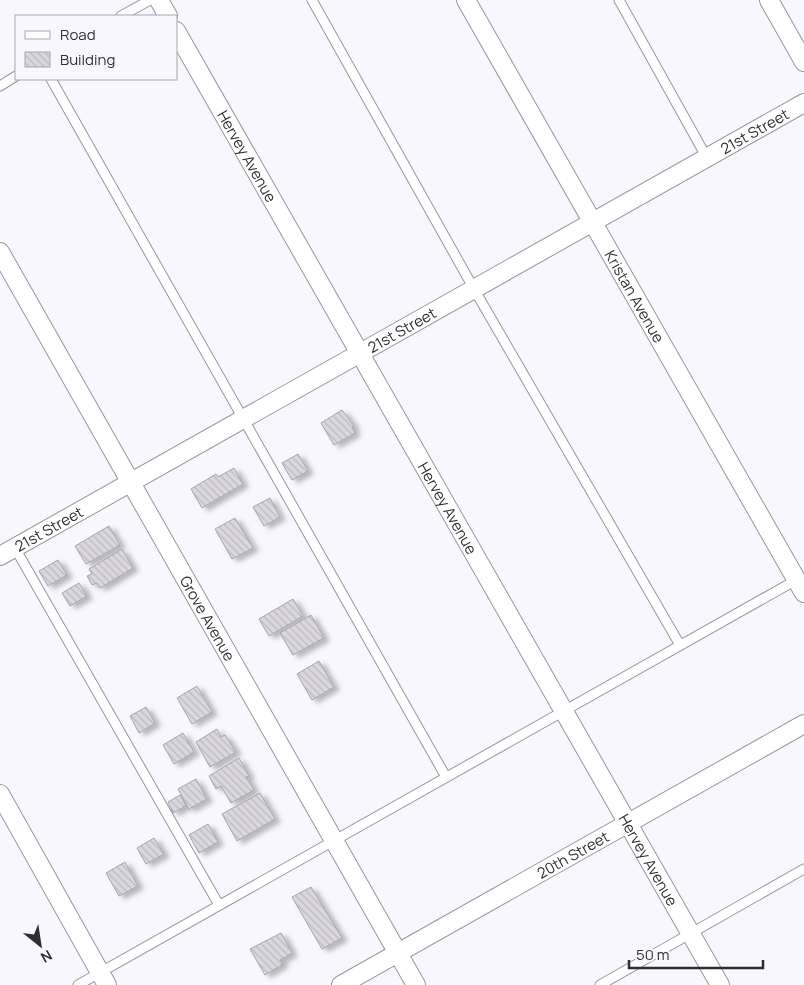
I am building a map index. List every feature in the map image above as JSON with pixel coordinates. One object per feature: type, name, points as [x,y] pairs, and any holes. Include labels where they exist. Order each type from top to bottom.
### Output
[{"type":"street","points":[[159,0],[167,15]]},
{"type":"street","name":"Kristan Avenue","points":[[466,0],[801,583]]},
{"type":"street","points":[[769,0],[804,62]]},
{"type":"street","name":"Hervey Avenue","points":[[178,35],[720,985]]},
{"type":"street","name":"21st Street","points":[[7,552],[804,103]]},
{"type":"street","name":"Grove Avenue","points":[[0,252],[416,985]]},
{"type":"street","name":"20th Street","points":[[341,985],[804,724]]},
{"type":"street","points":[[0,794],[103,979]]},
{"type":"lane","points":[[124,15],[150,0]]},
{"type":"lane","points":[[312,0],[474,289],[680,645]]},
{"type":"lane","points":[[619,0],[707,158]]},
{"type":"lane","points":[[0,86],[15,77]]},
{"type":"lane","points":[[52,80],[446,777]]},
{"type":"lane","points":[[7,552],[219,905]]},
{"type":"lane","points":[[78,985],[103,979],[219,905],[680,645],[801,583]]},
{"type":"lane","points":[[600,985],[804,870]]},
{"type":"building","points":[[342,410],[354,426],[352,428],[355,433],[334,445],[321,423]]},
{"type":"building","points":[[298,454],[308,471],[292,480],[282,463]]},
{"type":"building","points":[[234,468],[243,484],[202,508],[191,489],[216,474],[218,477]]},
{"type":"building","points":[[270,498],[280,517],[264,526],[253,507]]},
{"type":"building","points":[[235,518],[253,548],[232,559],[215,529]]},
{"type":"building","points":[[109,526],[120,545],[86,564],[75,546]]},
{"type":"building","points":[[122,549],[133,568],[100,588],[97,583],[92,585],[87,576],[92,574],[89,569]]},
{"type":"building","points":[[58,560],[67,575],[48,586],[39,571]]},
{"type":"building","points":[[79,583],[87,596],[70,606],[62,593]]},
{"type":"building","points":[[293,599],[303,616],[269,636],[259,619]]},
{"type":"building","points":[[311,615],[324,638],[293,655],[280,633]]},
{"type":"building","points":[[319,661],[334,687],[312,700],[297,674]]},
{"type":"building","points":[[197,686],[212,712],[192,724],[177,698]]},
{"type":"building","points":[[146,707],[155,723],[139,733],[130,716]]},
{"type":"building","points":[[217,729],[221,737],[225,735],[236,752],[210,767],[196,742]]},
{"type":"building","points":[[183,733],[194,752],[174,764],[163,745]]},
{"type":"building","points":[[239,758],[249,776],[246,777],[254,790],[231,803],[221,786],[216,789],[209,776]]},
{"type":"building","points":[[196,779],[207,799],[189,809],[178,789]]},
{"type":"building","points":[[260,793],[275,819],[237,841],[222,814]]},
{"type":"building","points":[[180,795],[186,806],[173,813],[168,802]]},
{"type":"building","points":[[208,824],[218,842],[199,853],[189,835]]},
{"type":"building","points":[[154,838],[164,854],[146,864],[137,848]]},
{"type":"building","points":[[125,862],[138,886],[119,896],[106,873]]},
{"type":"building","points":[[311,887],[342,938],[322,949],[292,897]]},
{"type":"building","points":[[281,933],[292,953],[280,960],[283,964],[265,975],[250,949]]}]
